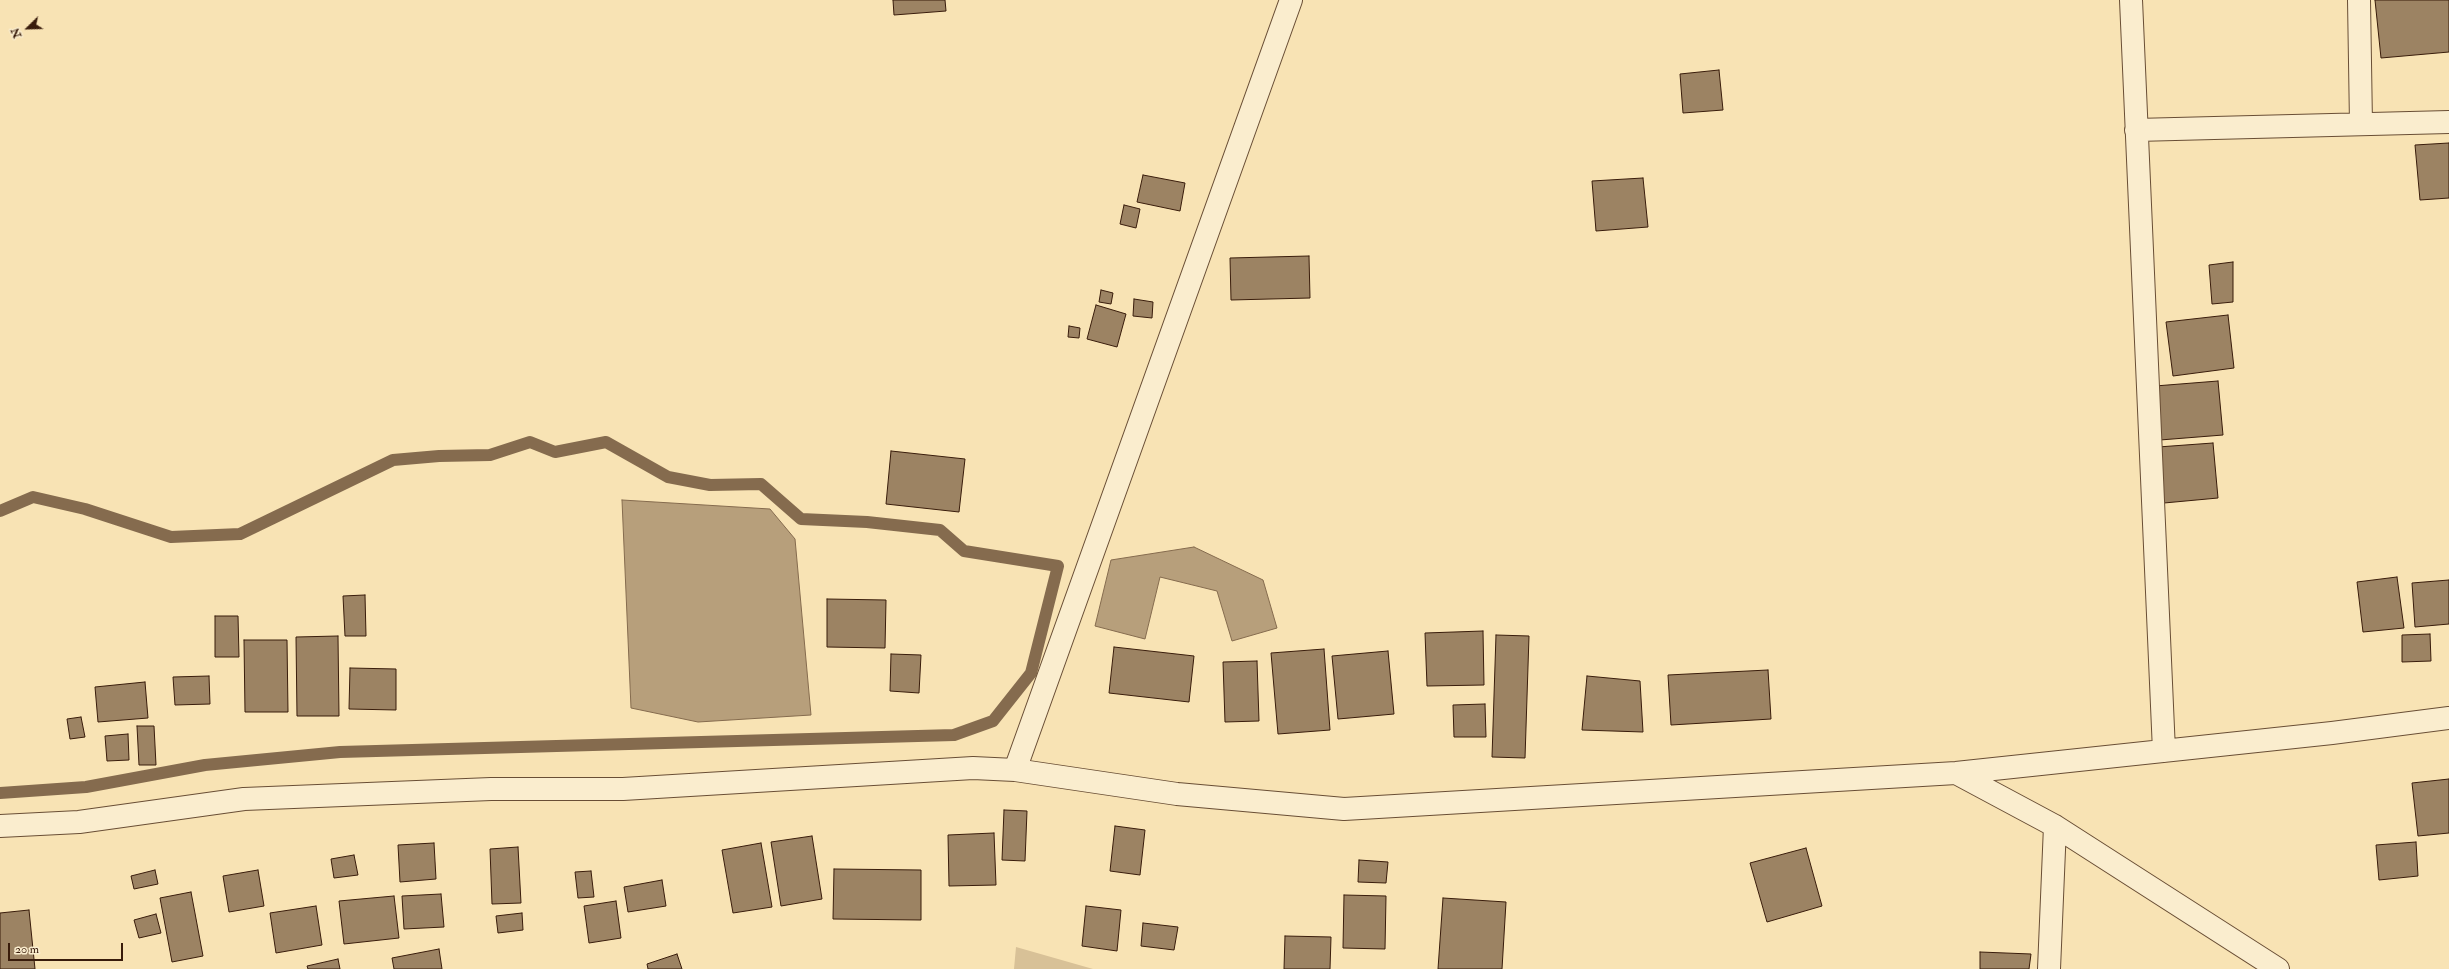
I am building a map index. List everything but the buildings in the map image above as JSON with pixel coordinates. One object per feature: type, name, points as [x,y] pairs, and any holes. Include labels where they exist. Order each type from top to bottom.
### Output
[{"type":"street","points":[[1015,770],[1291,0]]},
{"type":"street","points":[[2130,0],[2164,751]]},
{"type":"street","points":[[2359,0],[2361,124]]},
{"type":"street","points":[[2136,130],[2449,122]]},
{"type":"street","points":[[0,826],[80,822],[244,799],[491,789],[623,789],[973,768],[1015,770],[1177,794],[1344,809],[1956,773],[2332,733],[2449,718]]},
{"type":"street","points":[[1956,773],[2055,826],[2278,969]]},
{"type":"street","points":[[2049,969],[2055,826]]},
{"type":"shaded area","points":[[622,500],[770,509],[795,539],[811,715],[698,722],[631,708]]},
{"type":"shaded area","points":[[1194,547],[1263,580],[1277,628],[1232,641],[1217,591],[1160,577],[1145,639],[1095,626],[1111,560]]},
{"type":"shaded area","points":[[1016,947],[1093,969],[1014,969]]},
{"type":"waterway","points":[[0,511],[33,497],[85,509],[171,537],[240,534],[393,460],[439,456],[490,455],[530,442],[555,452],[606,442],[668,477],[710,485],[761,484],[801,519],[867,522],[940,530],[964,551],[1058,566],[1031,673],[993,721],[954,735],[340,752],[205,765],[86,787],[0,793]]}]
